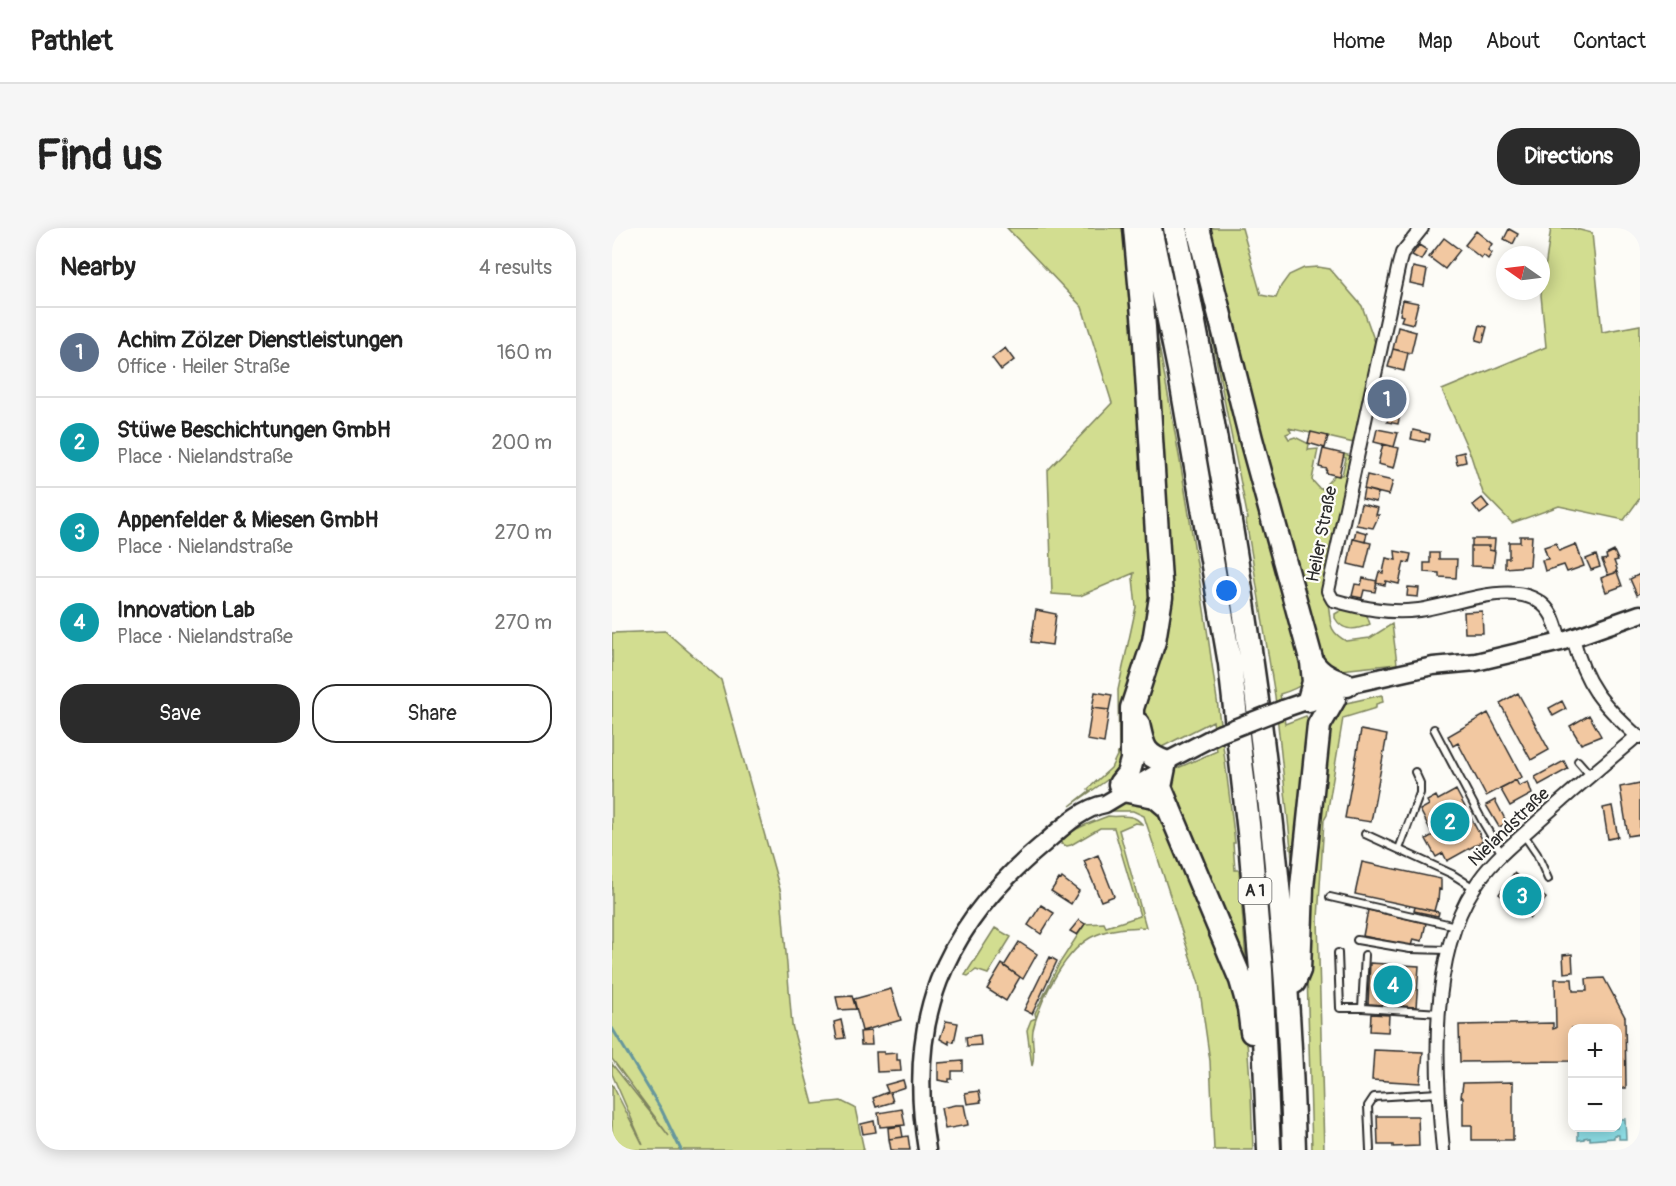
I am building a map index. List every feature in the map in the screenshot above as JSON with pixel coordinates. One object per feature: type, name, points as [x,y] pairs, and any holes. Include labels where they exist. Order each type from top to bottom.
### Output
[{"type":"highway","points":[[1135,228],[1145,338],[1161,585],[1158,625],[1132,708],[1131,760],[1124,787],[1155,796],[1168,808]]},
{"type":"highway","name":"A 1","points":[[1150,228],[1179,369],[1230,664],[1251,852],[1261,970],[1269,1150]]},
{"type":"highway","name":"A 1","points":[[1175,228],[1204,369],[1249,631],[1274,833],[1288,1000],[1294,1150]]},
{"type":"highway","points":[[1198,228],[1251,439],[1312,662],[1314,682],[1298,704],[1311,708],[1319,725]]},
{"type":"highway","points":[[1288,1000],[1299,970],[1302,886],[1319,725],[1340,692],[1312,662]]},
{"type":"highway","points":[[1139,687],[1138,723],[1143,744],[1149,755],[1166,762],[1161,788],[1241,980],[1249,1008],[1269,1119]]},
{"type":"main road","points":[[927,1150],[920,1086],[923,1037],[933,996],[950,955],[976,912],[1007,877],[1066,825],[1096,806],[1100,797],[1124,787],[1154,763],[1166,762],[1215,736],[1298,704],[1317,703],[1340,692],[1433,666],[1476,662],[1567,640],[1640,614]]},
{"type":"street","name":"Heiler Straße","points":[[1422,228],[1402,253],[1399,264],[1328,591],[1329,597],[1367,610],[1400,611],[1420,610],[1458,600],[1518,593],[1539,600],[1567,640]]},
{"type":"street","points":[[1567,640],[1594,692],[1638,736]]},
{"type":"street","name":"Nielandstraße","points":[[1443,1150],[1438,1074],[1440,1013],[1447,950],[1456,926],[1474,888],[1502,854],[1638,736]]},
{"type":"lane","points":[[1434,729],[1502,854]]},
{"type":"lane","points":[[1578,761],[1591,776]]},
{"type":"lane","points":[[1399,849],[1420,793],[1420,783],[1415,772]]},
{"type":"lane","points":[[1365,834],[1452,874],[1474,888]]},
{"type":"lane","points":[[1524,834],[1537,854],[1548,879]]},
{"type":"lane","points":[[1330,897],[1456,926]]},
{"type":"lane","points":[[1357,940],[1410,949],[1447,950]]},
{"type":"lane","points":[[1338,953],[1340,1008],[1440,1013]]},
{"type":"lane","points":[[1362,1008],[1365,955]]},
{"type":"lane","points":[[1370,1150],[1368,1106],[1374,1097],[1439,1092]]},
{"type":"green space","points":[[1007,228],[1126,228],[1155,573],[1128,752],[1117,773],[1070,806],[1089,791],[1088,789],[1111,768],[1119,751],[1118,690],[1136,607],[1134,573],[1080,596],[1052,594],[1048,470],[1112,403],[1082,307]]},
{"type":"green space","points":[[1161,228],[1165,228],[1208,451],[1248,704],[1245,706],[1203,442]]},
{"type":"green space","points":[[1190,228],[1302,654],[1303,682],[1296,688],[1280,694],[1285,724],[1306,716],[1310,724],[1295,887],[1275,696],[1246,520],[1248,519]]},
{"type":"green space","points":[[1208,228],[1242,228],[1261,295],[1276,298],[1289,275],[1304,268],[1318,267],[1330,269],[1362,306],[1376,345],[1354,443],[1289,428],[1291,432],[1286,434],[1289,439],[1295,437],[1309,444],[1308,450],[1318,449],[1312,480],[1320,489],[1326,488],[1327,483],[1335,475],[1342,475],[1346,458],[1343,457],[1344,454],[1351,456],[1323,590],[1333,629],[1346,641],[1370,638],[1392,624],[1397,664],[1340,670],[1319,662]]},
{"type":"green space","points":[[1551,228],[1572,228],[1592,233],[1602,332],[1640,325],[1640,498],[1624,520],[1559,506],[1512,523],[1483,493],[1471,456],[1442,390],[1546,347],[1541,300],[1550,300],[1548,246]]},
{"type":"green space","points":[[1150,301],[1176,436],[1218,707],[1235,843],[1233,843],[1235,870],[1239,870],[1247,973],[1168,794],[1173,770],[1217,751],[1213,721],[1154,751],[1143,730],[1143,701],[1154,664]]},
{"type":"green space","points":[[1343,609],[1366,613],[1370,624],[1355,629],[1342,626],[1335,618],[1335,614]]},
{"type":"green space","points":[[665,631],[721,680],[781,893],[792,1025],[813,1104],[841,1101],[855,1108],[864,1150],[612,1150],[612,1084],[643,1145],[612,1074],[612,1064],[669,1136],[612,1059],[612,633]]},
{"type":"green space","points":[[1382,695],[1383,702],[1376,704],[1376,708],[1343,718],[1327,815],[1324,820],[1318,919],[1324,1150],[1312,1150],[1306,936],[1329,725],[1342,704]]},
{"type":"green space","points":[[1252,735],[1276,978],[1284,1150],[1281,1150],[1267,898],[1249,736]]},
{"type":"green space","points":[[1125,800],[1159,807],[1245,1016],[1253,1150],[1214,1150],[1210,1061],[1199,984],[1144,816],[1133,811],[1110,811]]},
{"type":"green space","points":[[1108,816],[1130,817],[1142,824],[1135,823],[1119,830],[1146,927],[1114,930],[1085,941],[1074,951],[1056,976],[1036,1018],[1035,1013],[1059,964],[1085,924],[1104,923],[1106,927],[1140,916],[1114,828],[1100,828],[1071,845],[1061,844],[1075,830]]},
{"type":"green space","points":[[995,928],[1011,937],[988,974],[976,970],[968,976],[965,975]]},
{"type":"green space","points":[[1036,1018],[1033,1030],[1032,1066],[1027,1030],[1031,1020]]},
{"type":"water","points":[[1622,1119],[1625,1119],[1626,1139],[1619,1139],[1619,1135],[1614,1135],[1614,1138],[1590,1140],[1590,1137],[1578,1140],[1578,1132],[1622,1132]]},
{"type":"building","points":[[1509,229],[1518,234],[1513,244],[1504,239]]},
{"type":"building","points":[[1476,231],[1492,244],[1488,250],[1492,253],[1488,259],[1483,255],[1481,258],[1465,245]]},
{"type":"building","points":[[1444,238],[1460,250],[1445,269],[1429,257]]},
{"type":"building","points":[[1419,245],[1427,250],[1421,260],[1412,255]]},
{"type":"building","points":[[1413,267],[1427,270],[1424,286],[1410,283]]},
{"type":"building","points":[[1403,300],[1418,303],[1413,324],[1401,321]]},
{"type":"building","points":[[1480,325],[1487,327],[1483,342],[1476,340]]},
{"type":"building","points":[[1398,327],[1416,332],[1411,353],[1393,349]]},
{"type":"building","points":[[1005,348],[1014,360],[1001,370],[992,358]]},
{"type":"building","points":[[1393,349],[1408,353],[1404,371],[1388,367]]},
{"type":"building","points":[[1384,389],[1399,393],[1395,412],[1380,409]]},
{"type":"building","points":[[1390,412],[1400,414],[1398,424],[1387,422]]},
{"type":"building","points":[[1377,429],[1398,433],[1394,447],[1374,442]]},
{"type":"building","points":[[1413,430],[1430,434],[1429,440],[1426,439],[1425,442],[1411,439]]},
{"type":"building","points":[[1311,432],[1328,436],[1325,448],[1308,443]]},
{"type":"building","points":[[1383,444],[1399,448],[1394,468],[1378,464]]},
{"type":"building","points":[[1323,449],[1344,454],[1339,476],[1326,473],[1327,469],[1319,467]]},
{"type":"building","points":[[1464,452],[1466,462],[1457,464],[1455,454]]},
{"type":"building","points":[[1367,475],[1393,481],[1389,495],[1364,489]]},
{"type":"building","points":[[1364,489],[1378,493],[1376,502],[1362,499]]},
{"type":"building","points":[[1482,498],[1489,507],[1480,514],[1473,505]]},
{"type":"building","points":[[1361,504],[1378,508],[1376,515],[1379,515],[1373,528],[1356,525]]},
{"type":"building","points":[[1356,530],[1367,533],[1365,542],[1354,539]]},
{"type":"building","points":[[1520,536],[1532,536],[1530,566],[1505,568],[1505,558],[1509,558],[1509,542],[1520,542]]},
{"type":"building","points":[[1353,539],[1371,543],[1365,568],[1348,564]]},
{"type":"building","points":[[1472,539],[1495,539],[1494,551],[1489,550],[1489,546],[1472,546]]},
{"type":"building","points":[[1556,543],[1559,551],[1576,544],[1584,566],[1567,572],[1564,565],[1545,571],[1542,560],[1548,559],[1544,547]]},
{"type":"building","points":[[1471,546],[1489,546],[1489,550],[1495,551],[1493,567],[1471,566]]},
{"type":"building","points":[[1395,551],[1411,554],[1409,563],[1404,562],[1399,584],[1386,581],[1385,585],[1376,583],[1379,572],[1383,573],[1386,558],[1396,560]]},
{"type":"building","points":[[1614,551],[1618,560],[1614,561],[1617,569],[1615,573],[1608,575],[1602,560],[1607,559],[1606,555]]},
{"type":"building","points":[[1430,553],[1439,553],[1439,559],[1457,559],[1456,578],[1439,577],[1439,573],[1424,572],[1424,563],[1430,563]]},
{"type":"building","points":[[1596,555],[1600,567],[1591,570],[1586,559]]},
{"type":"building","points":[[1617,572],[1622,586],[1606,592],[1601,578]]},
{"type":"building","points":[[1640,574],[1640,593],[1637,595],[1630,579]]},
{"type":"building","points":[[1363,578],[1377,581],[1375,592],[1364,590],[1362,598],[1352,596],[1355,584],[1361,585]]},
{"type":"building","points":[[1408,587],[1419,588],[1418,597],[1407,596]]},
{"type":"building","points":[[1036,610],[1056,614],[1052,645],[1031,642]]},
{"type":"building","points":[[1482,611],[1483,633],[1465,633],[1464,612]]},
{"type":"building","points":[[1095,692],[1112,695],[1109,710],[1092,708]]},
{"type":"building","points":[[1518,693],[1549,750],[1531,760],[1500,703]]},
{"type":"building","points":[[1562,701],[1566,709],[1553,716],[1549,708]]},
{"type":"building","points":[[1092,708],[1109,710],[1104,743],[1087,740]]},
{"type":"building","points":[[1488,713],[1522,777],[1486,796],[1458,743],[1453,746],[1448,736]]},
{"type":"building","points":[[1589,715],[1601,736],[1581,744],[1570,726]]},
{"type":"building","points":[[1361,730],[1387,735],[1371,822],[1345,818]]},
{"type":"building","points":[[1564,761],[1568,769],[1539,785],[1535,777]]},
{"type":"building","points":[[1516,780],[1519,786],[1528,782],[1532,794],[1510,806],[1500,788]]},
{"type":"building","points":[[1640,783],[1640,834],[1628,836],[1620,787]]},
{"type":"building","points":[[1456,790],[1483,841],[1447,861],[1443,853],[1436,857],[1426,839],[1433,835],[1420,810],[1429,805],[1427,801],[1436,796],[1438,800]]},
{"type":"building","points":[[1495,800],[1507,823],[1499,827],[1486,805]]},
{"type":"building","points":[[1612,806],[1618,837],[1608,839],[1603,808]]},
{"type":"building","points":[[1098,855],[1114,896],[1101,901],[1084,861]]},
{"type":"building","points":[[1362,862],[1441,879],[1441,890],[1439,889],[1434,911],[1355,894]]},
{"type":"building","points":[[1514,873],[1546,898],[1530,918],[1499,894]]},
{"type":"building","points":[[1062,878],[1079,891],[1071,904],[1051,891]]},
{"type":"building","points":[[1041,905],[1054,913],[1041,934],[1028,925]]},
{"type":"building","points":[[1415,907],[1439,912],[1438,916],[1414,911]]},
{"type":"building","points":[[1368,910],[1426,923],[1422,941],[1413,939],[1411,946],[1363,936]]},
{"type":"building","points":[[1079,920],[1085,924],[1077,935],[1070,931]]},
{"type":"building","points":[[1019,942],[1037,954],[1023,979],[1004,966]]},
{"type":"building","points":[[1572,954],[1573,972],[1564,973],[1563,955]]},
{"type":"building","points":[[1050,957],[1057,961],[1032,1014],[1024,1010]]},
{"type":"building","points":[[1370,963],[1419,966],[1416,1007],[1368,1004]]},
{"type":"building","points":[[1002,964],[1020,977],[1006,1001],[987,989]]},
{"type":"building","points":[[1604,978],[1625,1017],[1626,1088],[1622,1088],[1622,1024],[1568,1024],[1568,1061],[1460,1062],[1459,1025],[1553,1023],[1553,1029],[1556,1028],[1555,979],[1572,979],[1573,991],[1587,991],[1586,979]]},
{"type":"building","points":[[891,989],[901,1020],[862,1031],[854,999]]},
{"type":"building","points":[[852,996],[856,1009],[839,1010],[836,997]]},
{"type":"building","points":[[1371,1014],[1389,1015],[1388,1032],[1370,1031]]},
{"type":"building","points":[[841,1020],[845,1038],[837,1039],[834,1022]]},
{"type":"building","points":[[946,1021],[958,1023],[954,1042],[949,1041],[949,1044],[940,1039]]},
{"type":"building","points":[[871,1031],[872,1045],[861,1045],[860,1032]]},
{"type":"building","points":[[980,1035],[981,1045],[967,1046],[966,1037]]},
{"type":"building","points":[[1374,1050],[1423,1052],[1420,1083],[1372,1080]]},
{"type":"building","points":[[876,1052],[897,1053],[901,1071],[877,1072]]},
{"type":"building","points":[[963,1061],[963,1071],[952,1071],[952,1079],[949,1079],[949,1082],[938,1080],[938,1063]]},
{"type":"building","points":[[903,1080],[905,1087],[890,1092],[893,1102],[876,1107],[873,1098],[888,1092],[885,1085]]},
{"type":"building","points":[[1513,1082],[1513,1140],[1472,1140],[1472,1125],[1463,1125],[1463,1097],[1461,1097],[1463,1083]]},
{"type":"building","points":[[979,1091],[981,1102],[967,1104],[965,1093]]},
{"type":"building","points":[[964,1105],[968,1125],[945,1129],[941,1108]]},
{"type":"building","points":[[902,1109],[905,1125],[880,1127],[878,1113]]},
{"type":"building","points":[[1377,1116],[1418,1116],[1419,1146],[1378,1145]]},
{"type":"building","points":[[874,1121],[876,1132],[863,1134],[861,1124]]},
{"type":"building","points":[[901,1126],[903,1137],[889,1139],[888,1128]]},
{"type":"building","points":[[908,1136],[910,1150],[891,1150],[889,1139]]},
{"type":"waterway","points":[[612,1028],[661,1109],[681,1150]]},
{"type":"place","name":"Achim Zölzer Dienstleistungen","points":[[1387,399]]},
{"type":"place","name":"Stüwe Beschichtungen GmbH","points":[[1450,822]]},
{"type":"place","name":"Appenfelder & Miesen GmbH","points":[[1522,896]]},
{"type":"place","name":"Innovation Lab","points":[[1393,985]]}]
